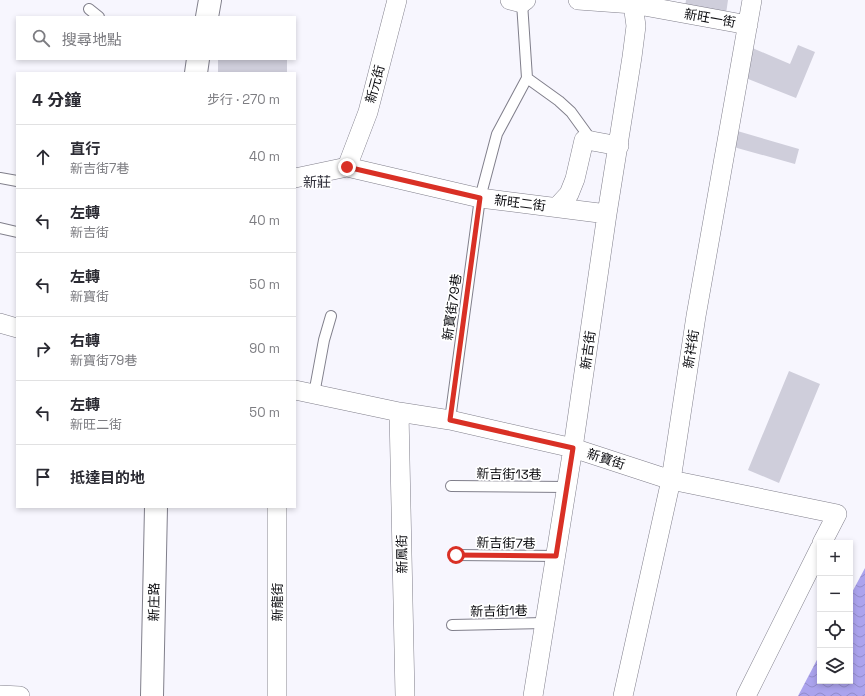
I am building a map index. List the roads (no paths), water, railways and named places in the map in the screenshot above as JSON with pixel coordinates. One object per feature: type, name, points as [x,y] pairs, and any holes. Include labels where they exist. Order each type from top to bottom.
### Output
[{"type":"street","points":[[207,16],[210,0]]},
{"type":"street","name":"新元街","points":[[347,167],[368,112],[397,0]]},
{"type":"street","name":"新旺一街","points":[[578,0],[633,4],[748,25]]},
{"type":"street","name":"新祥街","points":[[623,696],[671,480],[696,316],[752,0]]},
{"type":"street","name":"新吉街","points":[[534,696],[573,448],[607,214],[619,146],[636,26],[633,4]]},
{"type":"street","points":[[196,72],[198,60]]},
{"type":"street","name":"新旺二街","points":[[557,207],[569,194],[575,179],[584,140],[592,141]]},
{"type":"street","points":[[592,141],[619,146]]},
{"type":"street","name":"新旺二街","points":[[296,178],[347,167],[480,198],[607,214]]},
{"type":"street","points":[[0,323],[16,328]]},
{"type":"street","name":"新寶街","points":[[296,390],[399,412],[450,420],[573,448],[671,480],[837,514],[824,540]]},
{"type":"street","name":"新鳳街","points":[[399,412],[405,696]]},
{"type":"street","name":"新庄路","points":[[152,696],[156,508]]},
{"type":"street","name":"新龍街","points":[[277,508],[277,696]]},
{"type":"street","points":[[746,696],[817,554]]},
{"type":"street","points":[[0,695],[20,696]]},
{"type":"lane","points":[[519,1],[527,78],[571,112],[592,141]]},
{"type":"lane","points":[[89,9],[98,16]]},
{"type":"lane","name":"新寶街79巷","points":[[450,420],[480,198],[497,134],[527,78]]},
{"type":"lane","points":[[0,178],[16,181]]},
{"type":"lane","points":[[0,228],[16,232]]},
{"type":"lane","points":[[314,394],[324,340],[331,316]]},
{"type":"lane","name":"新吉街13巷","points":[[451,486],[567,487]]},
{"type":"lane","name":"新吉街7巷","points":[[456,555],[556,556]]},
{"type":"lane","name":"新吉街1巷","points":[[452,625],[545,623]]},
{"type":"water","points":[[865,568],[865,696],[798,696],[817,660],[817,684],[853,684],[853,590]]},
{"type":"district","name":"新莊","points":[[317,182]]}]
